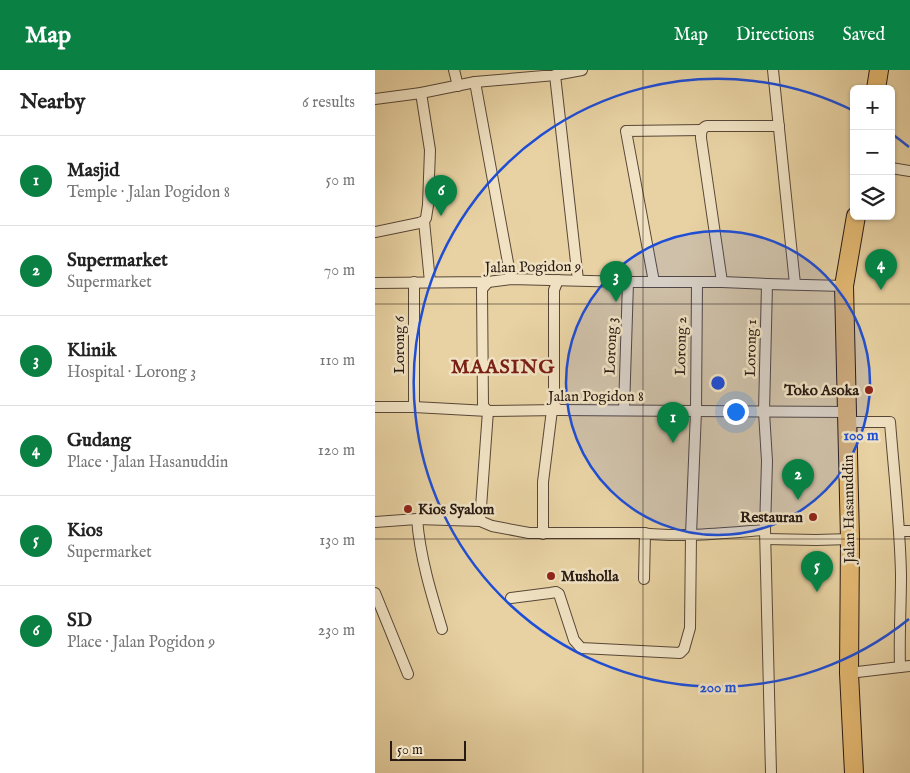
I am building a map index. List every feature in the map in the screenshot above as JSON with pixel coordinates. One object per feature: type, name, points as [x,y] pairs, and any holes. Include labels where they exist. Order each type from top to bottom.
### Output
[{"type":"highway","points":[[877,85],[879,70]]},
{"type":"highway","name":"Jalan Hasanuddin","points":[[854,773],[849,673],[850,539],[844,286],[855,220]]},
{"type":"street","points":[[454,70],[458,86]]},
{"type":"street","points":[[375,99],[421,93],[475,82],[555,75],[582,70]]},
{"type":"street","points":[[773,70],[795,284]]},
{"type":"street","points":[[555,75],[578,280]]},
{"type":"street","points":[[475,82],[511,279]]},
{"type":"street","points":[[421,93],[430,150],[428,205],[424,221],[430,282]]},
{"type":"street","points":[[653,282],[626,131],[702,130],[707,126],[779,126]]},
{"type":"street","points":[[702,130],[701,138],[722,282]]},
{"type":"street","points":[[895,169],[910,171]]},
{"type":"street","points":[[375,232],[424,221]]},
{"type":"street","name":"Jalan Pogidon 9","points":[[375,283],[488,282],[511,279],[844,286]]},
{"type":"street","points":[[543,534],[543,482],[556,410],[554,406],[554,290],[558,280]]},
{"type":"street","name":"Lorong 6","points":[[414,282],[414,407]]},
{"type":"street","points":[[480,521],[488,411],[483,406],[482,289],[488,282]]},
{"type":"street","name":"Lorong 3","points":[[625,410],[628,282]]},
{"type":"street","name":"Lorong 2","points":[[511,598],[557,592],[574,640],[581,648],[681,653],[684,650],[690,628],[691,535],[696,411],[697,282]]},
{"type":"street","name":"Lorong 1","points":[[767,284],[764,412],[767,462],[765,534],[771,773]]},
{"type":"street","name":"Jalan Pogidon 8","points":[[375,407],[488,411],[764,412],[848,417],[890,422],[899,531]]},
{"type":"street","points":[[417,519],[421,554],[441,629]]},
{"type":"street","points":[[375,522],[417,519],[480,521],[492,526],[543,534],[602,532],[660,535],[765,534],[816,540],[850,539]]},
{"type":"street","points":[[849,673],[905,666],[899,628],[901,576],[899,531],[910,531]]},
{"type":"street","points":[[644,579],[645,533]]},
{"type":"street","points":[[375,594],[379,615],[408,674]]},
{"type":"place","name":"SD","points":[[441,216]]},
{"type":"place","name":"Gudang","points":[[881,290]]},
{"type":"place","name":"Klinik","points":[[616,302]]},
{"type":"place","name":"Toko Asoka","points":[[869,390]]},
{"type":"place","name":"Masjid","points":[[673,443]]},
{"type":"place","name":"Supermarket","points":[[798,500]]},
{"type":"place","name":"Kios Syalom","points":[[408,509]]},
{"type":"place","name":"Restauran","points":[[813,517]]},
{"type":"place","name":"Musholla","points":[[551,576]]},
{"type":"place","name":"Kios","points":[[817,592]]},
{"type":"district","name":"MAASING","points":[[503,367]]}]
